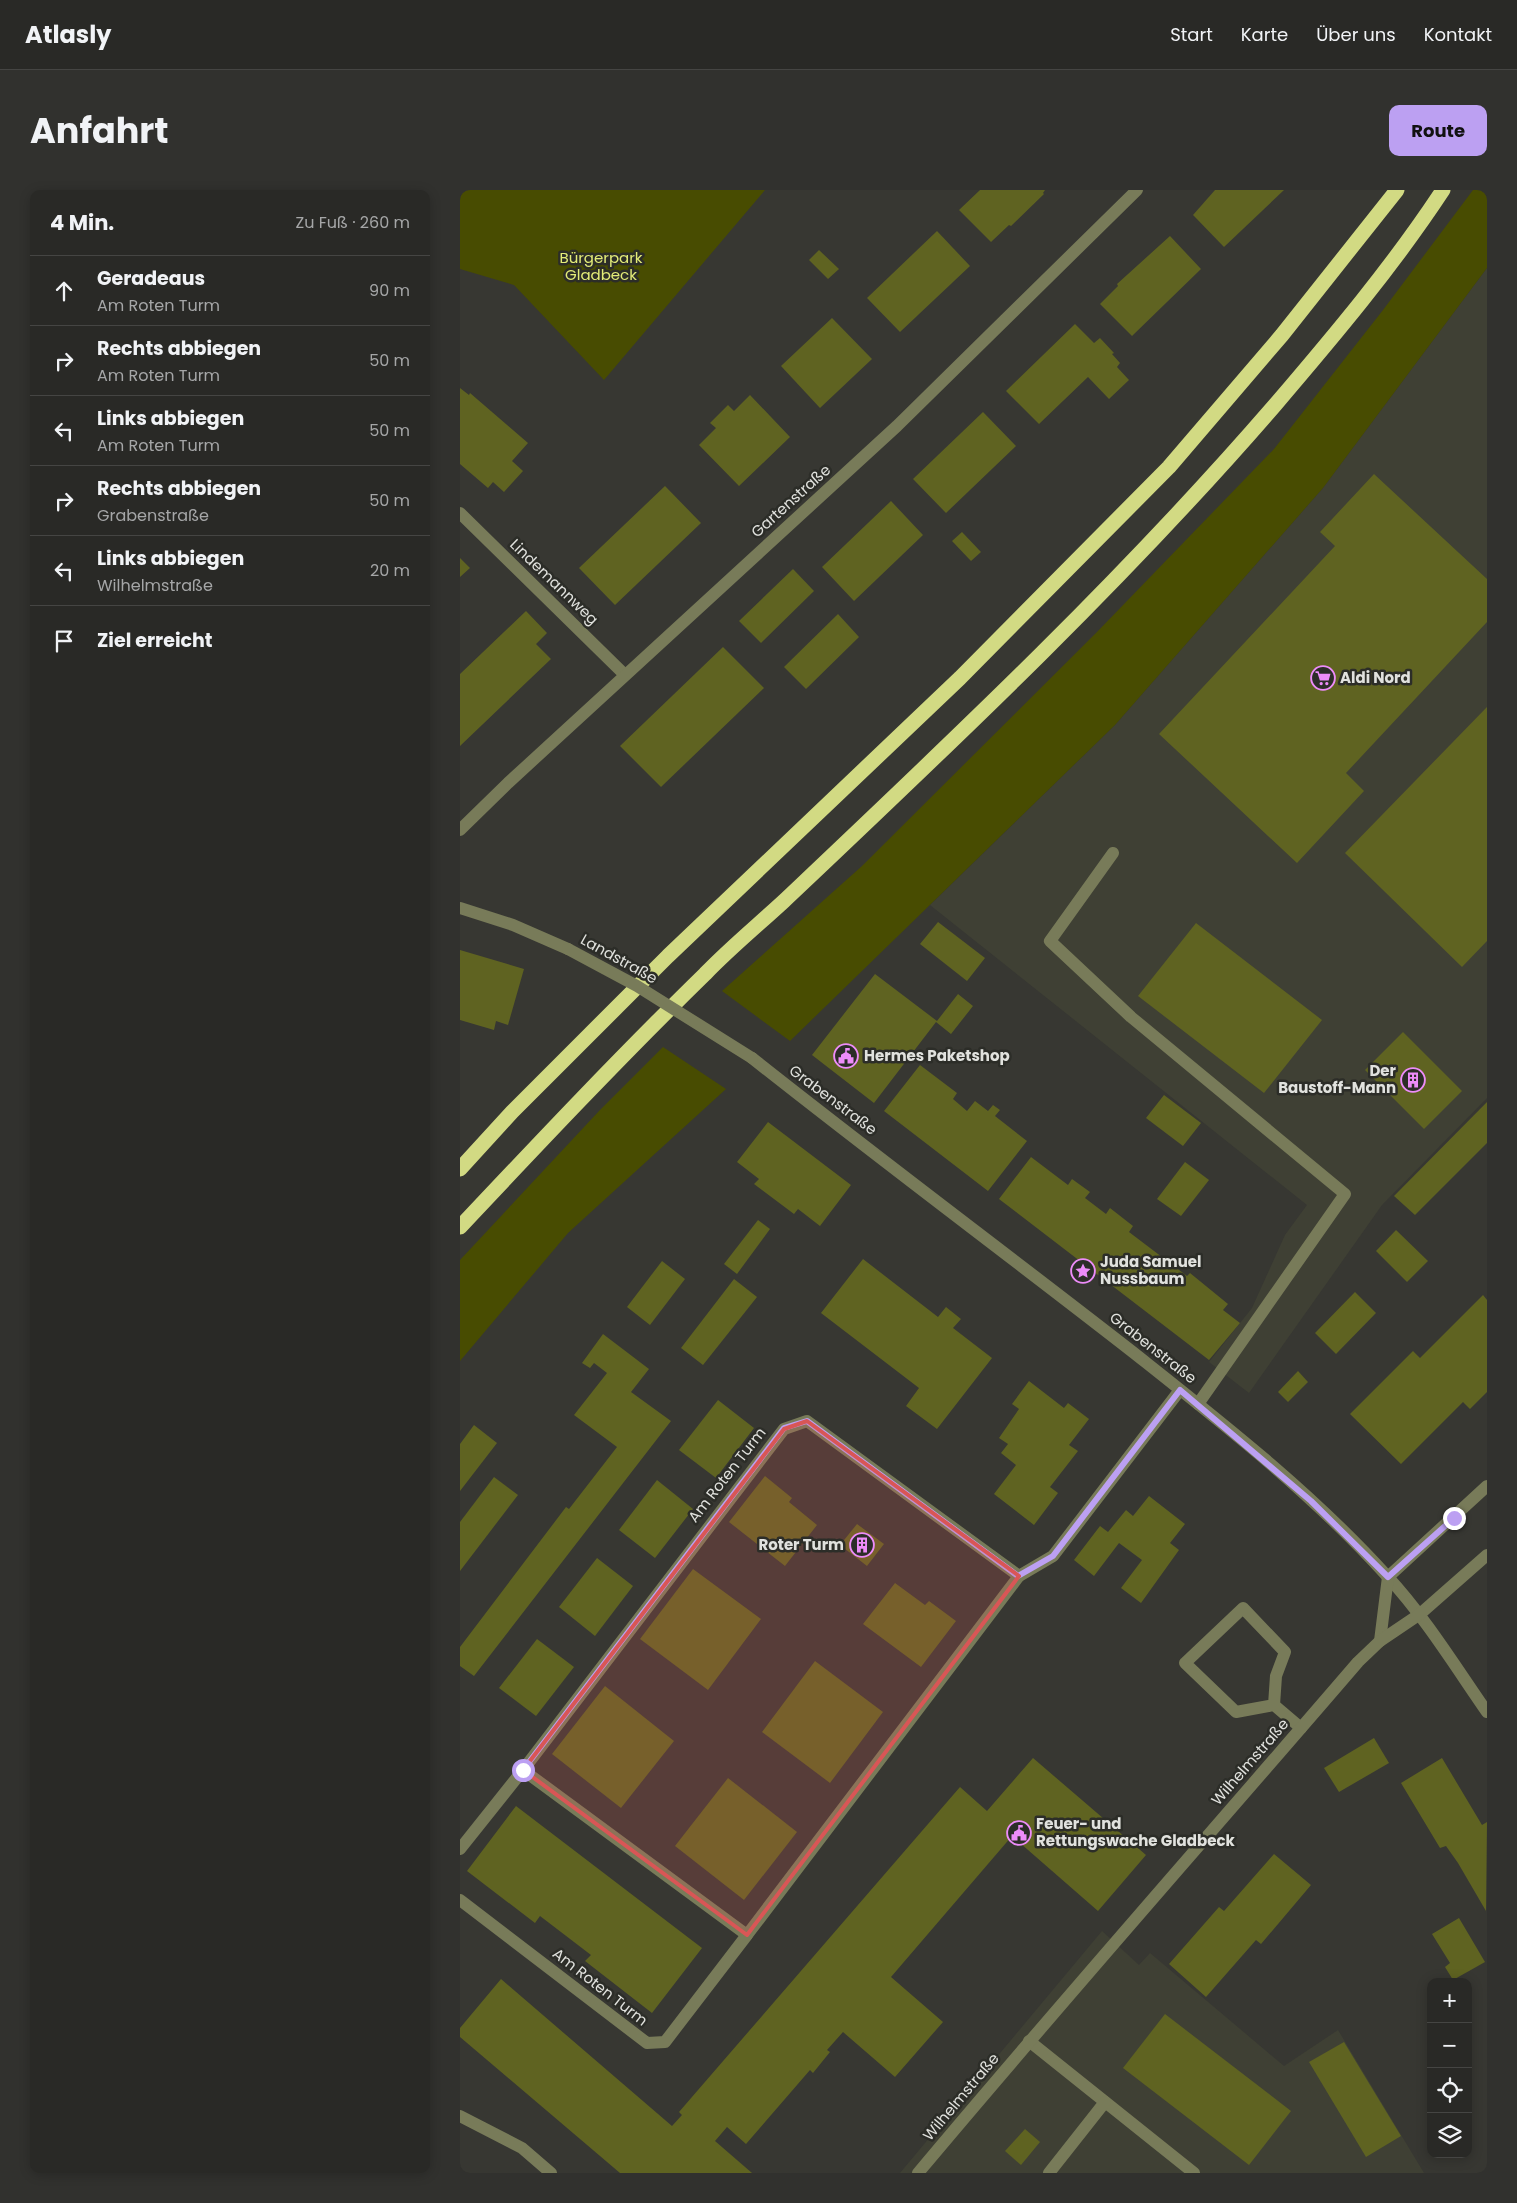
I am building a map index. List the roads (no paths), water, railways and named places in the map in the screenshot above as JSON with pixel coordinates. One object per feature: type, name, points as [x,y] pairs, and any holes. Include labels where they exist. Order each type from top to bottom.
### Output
[{"type":"highway","points":[[460,1169],[512,1112],[668,956],[960,678],[1169,467],[1282,335],[1397,190]]},
{"type":"highway","points":[[460,1227],[705,973],[1032,663],[1150,543],[1341,328],[1422,222],[1444,190]]},
{"type":"street","name":"Gartenstraße","points":[[460,830],[625,675],[897,426],[1137,190]]},
{"type":"street","name":"Lindemannweg","points":[[460,513],[625,675]]},
{"type":"street","points":[[1113,852],[1050,941],[1131,1017],[1345,1194],[1198,1404]]},
{"type":"street","name":"Landstraße","points":[[460,908],[513,925],[568,949],[637,986],[752,1058]]},
{"type":"street","name":"Grabenstraße","points":[[752,1058],[1198,1404],[1311,1501],[1388,1577],[1420,1614],[1487,1712]]},
{"type":"street","name":"Am Roten Turm","points":[[460,1900],[646,2043],[665,2042],[1018,1576],[1053,1556],[1180,1390]]},
{"type":"street","name":"Am Roten Turm","points":[[460,1850],[784,1428],[807,1421],[1018,1576]]},
{"type":"street","points":[[1380,1642],[1388,1577],[1487,1486]]},
{"type":"street","name":"Wilhelmstraße","points":[[918,2173],[1029,2041],[1114,1946],[1358,1662],[1380,1642],[1420,1614],[1487,1554]]},
{"type":"street","points":[[1243,1608],[1285,1652],[1276,1676],[1274,1705],[1236,1712],[1185,1663],[1243,1608]]},
{"type":"street","points":[[1274,1705],[1301,1728]]},
{"type":"street","points":[[523,1770],[747,1935]]},
{"type":"street","points":[[1029,2041],[1194,2173]]},
{"type":"street","points":[[1049,2173],[1105,2102]]},
{"type":"street","points":[[460,2116],[522,2148],[550,2173]]},
{"type":"place","name":"Aldi Nord","points":[[1323,678]]},
{"type":"place","name":"Hermes Paketshop","points":[[846,1056]]},
{"type":"place","name":"Der Baustoff-Mann","points":[[1413,1080]]},
{"type":"place","name":"Juda Samuel Nussbaum","points":[[1083,1271]]},
{"type":"place","name":"Roter Turm","points":[[862,1545]]},
{"type":"place","name":"Feuer- und Rettungswache Gladbeck","points":[[1019,1833]]},
{"type":"park label","name":"Bürgerpark Gladbeck","points":[[601,266]]}]
